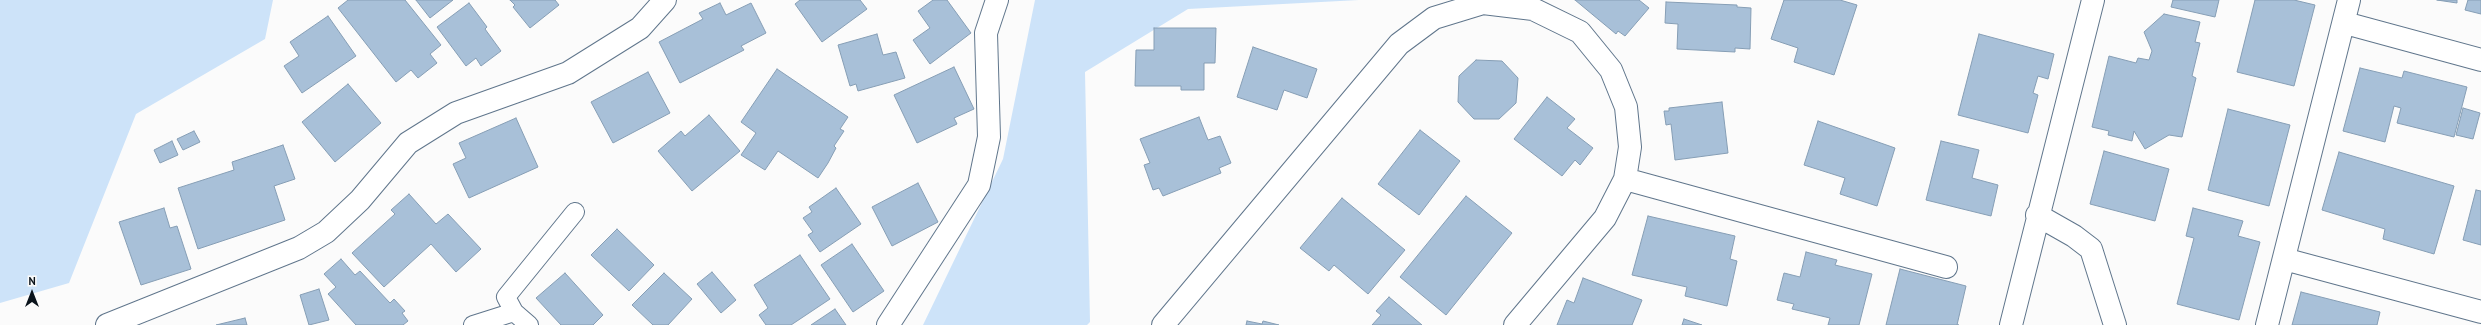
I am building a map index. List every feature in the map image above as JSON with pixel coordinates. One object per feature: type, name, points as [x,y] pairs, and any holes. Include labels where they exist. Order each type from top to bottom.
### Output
[{"type":"street","points":[[107,325],[299,248],[326,232],[360,200],[408,143],[456,113],[568,73],[640,28],[665,0]]},
{"type":"street","points":[[888,325],[979,185],[989,137],[986,33],[997,0]]},
{"type":"street","points":[[2011,325],[2093,0]]},
{"type":"street","points":[[2267,325],[2349,0]]},
{"type":"street","points":[[1163,325],[1399,44],[1434,18],[1483,3],[1533,8],[1580,32],[1611,70],[1626,107],[1630,147],[1625,179],[1605,218],[1515,325]]},
{"type":"street","points":[[2344,23],[2481,60]]},
{"type":"street","points":[[1625,179],[1946,267]]},
{"type":"street","points":[[2038,215],[2074,236],[2091,250],[2115,325]]},
{"type":"street","points":[[2284,259],[2481,312]]},
{"type":"lane","points":[[529,325],[514,312],[506,297],[575,212]]},
{"type":"lane","points":[[473,325],[514,312]]},
{"type":"shaded area","points":[[0,0],[273,0],[265,39],[136,114],[69,283],[0,303]]},
{"type":"shaded area","points":[[1035,0],[1359,0],[1188,9],[1085,72],[1090,322],[1087,325],[923,325],[1003,159]]},
{"type":"building","points":[[348,0],[405,0],[441,45],[430,54],[437,63],[418,78],[411,70],[396,82],[338,8]]},
{"type":"building","points":[[416,0],[453,0],[430,18]]},
{"type":"building","points":[[510,0],[555,0],[559,5],[530,28],[513,7],[515,5]]},
{"type":"building","points":[[800,0],[860,0],[867,9],[822,42],[795,4]]},
{"type":"building","points":[[933,0],[947,0],[971,33],[930,64],[913,40],[930,28],[918,11]]},
{"type":"building","points":[[1575,0],[1639,0],[1649,8],[1625,36],[1618,31],[1616,34]]},
{"type":"building","points":[[1784,0],[1840,0],[1857,5],[1834,75],[1794,62],[1798,48],[1771,39]]},
{"type":"building","points":[[2173,0],[2219,0],[2215,17],[2171,7]]},
{"type":"building","points":[[2255,0],[2294,0],[2315,5],[2294,86],[2237,72]]},
{"type":"building","points":[[2437,0],[2457,0],[2457,3]]},
{"type":"building","points":[[2468,0],[2481,0],[2481,14],[2465,10]]},
{"type":"building","points":[[1666,2],[1737,5],[1737,7],[1751,8],[1750,49],[1735,48],[1735,52],[1677,49],[1678,24],[1665,23]]},
{"type":"building","points":[[469,3],[487,27],[485,29],[501,51],[481,66],[476,58],[466,66],[437,27]]},
{"type":"building","points":[[720,3],[726,15],[751,3],[766,33],[741,46],[744,50],[680,83],[659,42],[703,19],[699,13]]},
{"type":"building","points":[[2164,14],[2200,22],[2195,42],[2200,43],[2192,76],[2196,78],[2182,137],[2169,135],[2145,149],[2134,131],[2132,141],[2108,135],[2109,131],[2092,127],[2109,56],[2136,63],[2138,58],[2149,60],[2152,51],[2144,32]]},
{"type":"building","points":[[328,16],[356,56],[302,93],[284,66],[299,56],[290,42]]},
{"type":"building","points":[[1154,28],[1216,28],[1215,63],[1204,63],[1204,90],[1181,90],[1181,86],[1135,86],[1136,50],[1154,50]]},
{"type":"building","points":[[877,34],[883,55],[896,52],[905,78],[858,91],[856,84],[850,86],[838,45]]},
{"type":"building","points":[[1979,34],[2054,54],[2048,79],[2038,76],[2033,93],[2038,95],[2028,133],[1958,115]]},
{"type":"building","points":[[1253,47],[1317,69],[1307,98],[1284,90],[1277,110],[1237,97]]},
{"type":"building","points":[[1476,60],[1502,61],[1518,78],[1516,103],[1499,119],[1474,119],[1458,102],[1459,76]]},
{"type":"building","points":[[954,67],[974,109],[954,118],[957,124],[917,143],[894,95]]},
{"type":"building","points":[[2360,68],[2402,78],[2404,71],[2467,87],[2454,137],[2397,123],[2401,108],[2394,106],[2385,142],[2343,131]]},
{"type":"building","points":[[777,69],[848,117],[840,129],[844,131],[834,146],[836,148],[818,178],[778,151],[765,170],[741,155],[756,133],[741,122]]},
{"type":"building","points":[[648,72],[670,113],[613,143],[591,102]]},
{"type":"building","points":[[348,84],[381,123],[335,162],[302,122]]},
{"type":"building","points":[[1547,97],[1575,119],[1567,128],[1593,148],[1580,165],[1575,160],[1562,176],[1514,139]]},
{"type":"building","points":[[1722,102],[1728,153],[1675,160],[1671,124],[1666,125],[1664,111],[1669,111],[1669,108]]},
{"type":"building","points":[[2463,108],[2480,113],[2473,139],[2456,135]]},
{"type":"building","points":[[2228,109],[2290,125],[2269,206],[2208,190]]},
{"type":"building","points":[[709,115],[740,151],[692,191],[658,151],[681,131],[685,136]]},
{"type":"building","points":[[1199,117],[1208,140],[1220,136],[1231,163],[1219,168],[1221,173],[1163,196],[1159,188],[1153,190],[1144,165],[1150,163],[1140,139]]},
{"type":"building","points":[[516,118],[538,167],[469,198],[453,164],[466,158],[459,143]]},
{"type":"building","points":[[1818,121],[1895,148],[1877,206],[1840,194],[1845,178],[1804,165]]},
{"type":"building","points":[[1420,130],[1460,161],[1419,215],[1378,184]]},
{"type":"building","points":[[194,131],[200,142],[183,150],[177,139]]},
{"type":"building","points":[[172,141],[178,155],[160,163],[154,150]]},
{"type":"building","points":[[1941,141],[1979,150],[1972,178],[1998,185],[1991,216],[1926,200]]},
{"type":"building","points":[[283,145],[295,179],[274,186],[285,220],[198,249],[178,188],[234,170],[232,162]]},
{"type":"building","points":[[2104,151],[2169,169],[2155,221],[2090,204]]},
{"type":"building","points":[[2339,152],[2454,186],[2434,254],[2383,239],[2385,229],[2322,210]]},
{"type":"building","points":[[918,183],[938,222],[892,246],[872,207]]},
{"type":"building","points":[[836,188],[861,224],[820,252],[808,235],[813,232],[803,218],[812,212],[809,207]]},
{"type":"building","points":[[2476,190],[2481,191],[2481,245],[2463,240]]},
{"type":"building","points":[[409,194],[436,224],[448,214],[481,249],[456,272],[431,244],[384,287],[352,253],[395,214],[391,210]]},
{"type":"building","points":[[1466,196],[1512,233],[1446,315],[1400,277]]},
{"type":"building","points":[[1342,198],[1405,250],[1368,294],[1334,265],[1329,271],[1300,248]]},
{"type":"building","points":[[164,208],[170,228],[177,226],[191,269],[141,285],[119,222]]},
{"type":"building","points":[[2193,208],[2243,221],[2238,236],[2260,242],[2239,320],[2177,304],[2194,238],[2186,236]]},
{"type":"building","points":[[1648,216],[1735,236],[1730,259],[1737,261],[1727,306],[1685,296],[1687,287],[1632,275]]},
{"type":"building","points":[[617,229],[654,265],[629,291],[591,255]]},
{"type":"building","points":[[852,244],[884,291],[853,312],[821,265]]},
{"type":"building","points":[[1806,252],[1837,260],[1835,265],[1872,274],[1859,325],[1828,325],[1830,318],[1792,309],[1794,304],[1777,300],[1784,273],[1800,277]]},
{"type":"building","points":[[800,255],[830,299],[791,325],[766,325],[759,315],[768,308],[754,285]]},
{"type":"building","points":[[341,259],[355,275],[360,271],[390,303],[394,299],[405,311],[402,313],[408,321],[403,325],[356,325],[328,294],[336,287],[324,274]]},
{"type":"building","points":[[1900,269],[1966,286],[1957,325],[1886,325]]},
{"type":"building","points":[[712,272],[736,300],[721,313],[697,284]]},
{"type":"building","points":[[565,273],[603,315],[593,325],[561,325],[536,298]]},
{"type":"building","points":[[664,273],[692,299],[668,325],[653,325],[632,305]]},
{"type":"building","points":[[1583,278],[1642,300],[1632,325],[1557,325],[1567,300],[1574,303]]},
{"type":"building","points":[[319,289],[329,320],[309,325],[300,295]]},
{"type":"building","points":[[2301,292],[2380,312],[2377,325],[2292,325]]},
{"type":"building","points":[[1389,297],[1422,325],[1372,325],[1381,315],[1376,311]]},
{"type":"building","points":[[835,309],[846,325],[811,325]]},
{"type":"building","points":[[245,318],[247,325],[216,325]]},
{"type":"building","points":[[1684,319],[1702,325],[1682,325]]},
{"type":"building","points":[[1247,321],[1262,324],[1263,321],[1279,325],[1246,325]]}]
